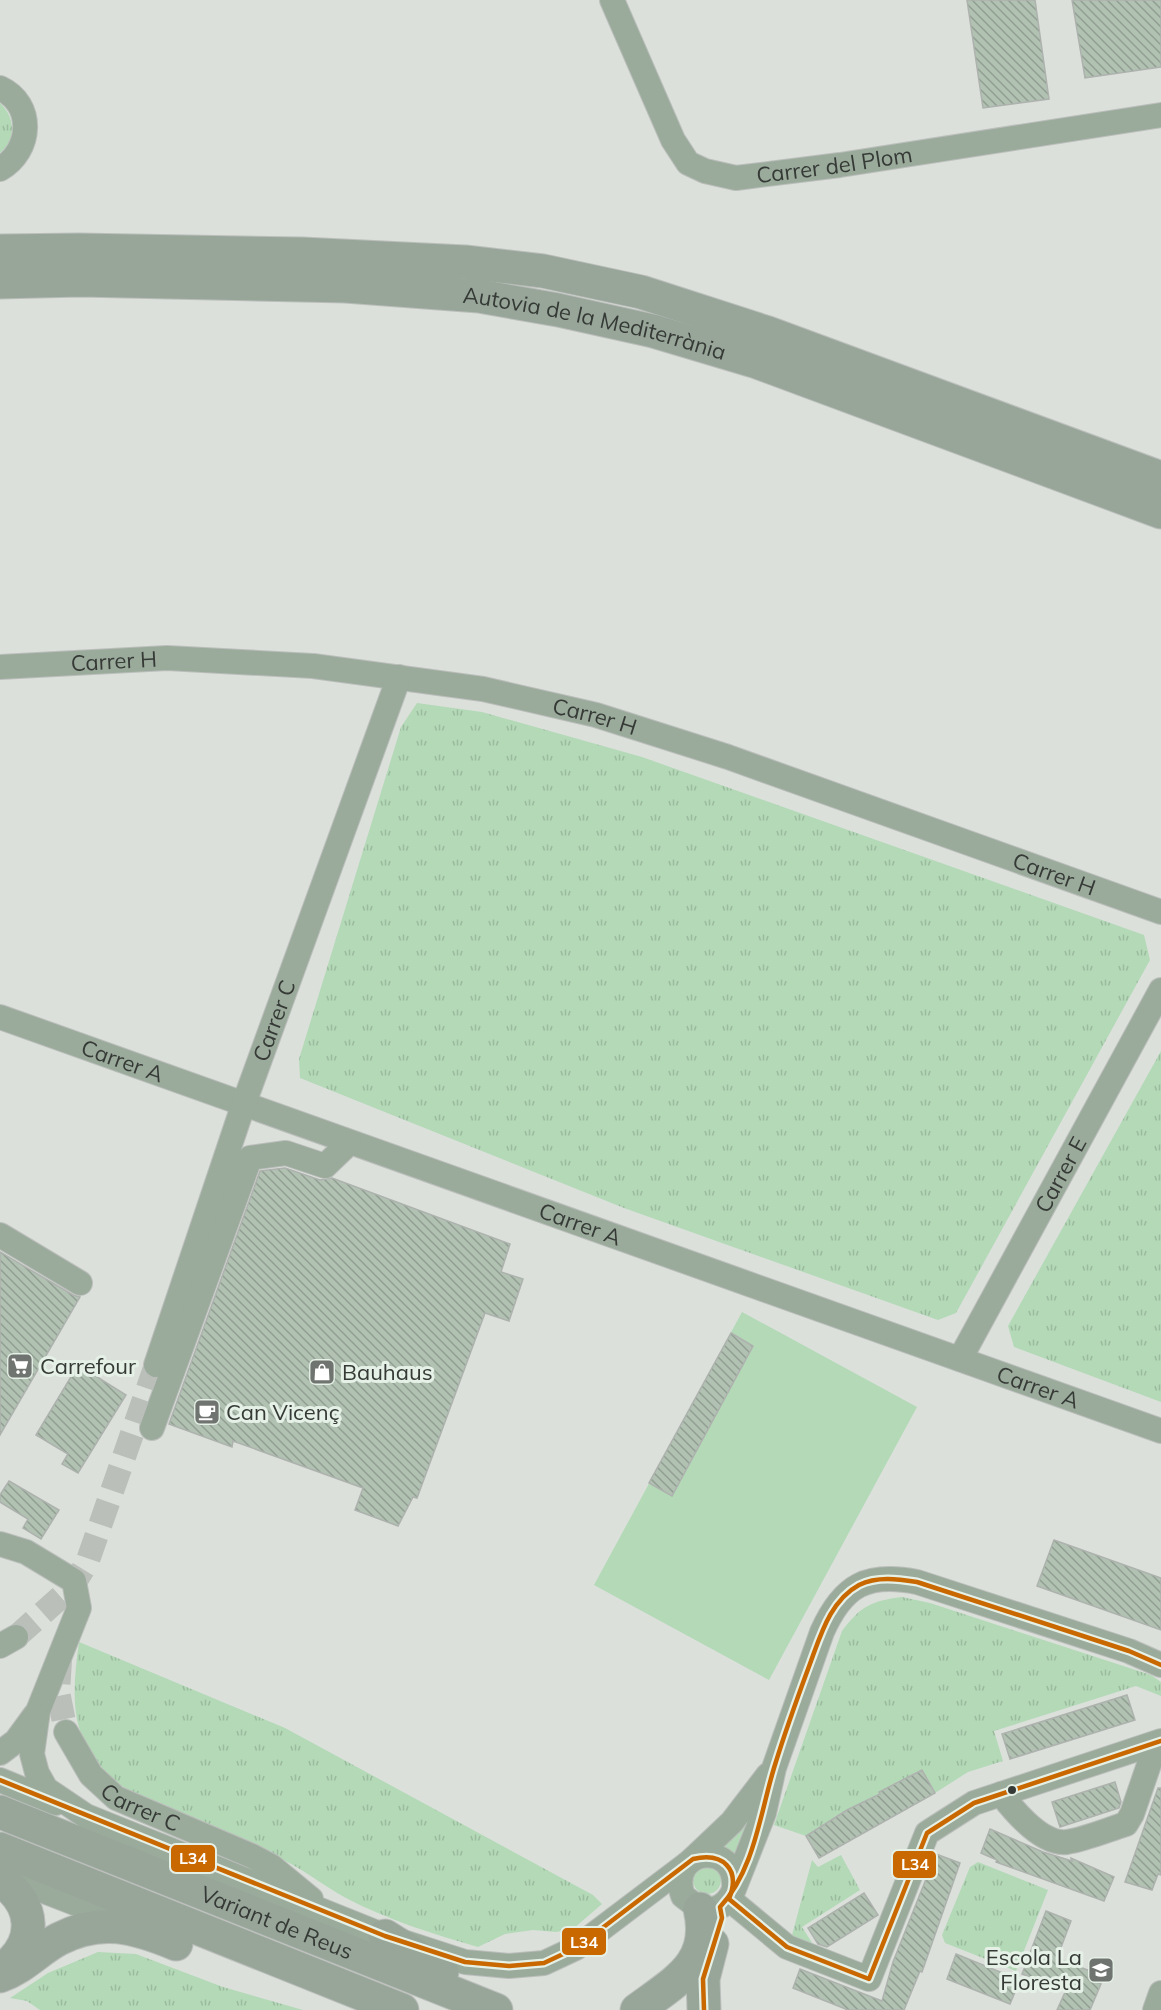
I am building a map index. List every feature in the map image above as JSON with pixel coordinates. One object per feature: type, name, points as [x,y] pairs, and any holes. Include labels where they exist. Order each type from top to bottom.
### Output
[{"type":"highway","points":[[0,230],[380,244],[441,250],[465,262]]},
{"type":"highway","name":"Autovia de la Mediterrània","points":[[0,251],[79,250],[290,254],[465,262],[543,272],[651,295],[800,344],[1161,478]]},
{"type":"highway","name":"Autovia de la Mediterrània","points":[[0,282],[81,280],[345,286],[479,296],[558,310],[653,331],[756,362],[1161,512]]},
{"type":"highway","points":[[0,304],[296,300],[416,304],[519,315],[558,310]]},
{"type":"highway","name":"Variant de Reus","points":[[0,1812],[490,2003]]},
{"type":"highway","name":"Variant de Reus","points":[[0,1849],[402,2010]]},
{"type":"highway","points":[[0,1880],[20,1897],[28,1913],[28,1932],[21,1953],[0,1972]]},
{"type":"highway","points":[[638,2010],[688,1971],[703,1943],[706,1901]]},
{"type":"highway","points":[[704,2010],[703,1979],[722,1918],[706,1901]]},
{"type":"highway","points":[[0,1976],[17,1970],[58,1939],[75,1933],[100,1926],[138,1928],[206,1955],[338,1994],[378,2010]]},
{"type":"highway","points":[[385,1936],[490,2003]]},
{"type":"street","name":"Carrer del Plom","points":[[612,0],[673,140],[688,163],[705,171],[726,176],[736,178],[840,165],[1161,116]]},
{"type":"street","points":[[0,88],[18,102],[24,116],[26,131],[23,146],[14,159],[0,169]]},
{"type":"street","name":"Carrer H","points":[[0,667],[167,658],[313,666],[483,689],[596,715],[728,757],[1161,912]]},
{"type":"street","name":"Carrer C","points":[[156,1365],[243,1106],[399,677]]},
{"type":"street","name":"Carrer E","points":[[960,1359],[1161,990]]},
{"type":"street","name":"Carrer A","points":[[0,1017],[243,1106],[1161,1431]]},
{"type":"street","points":[[152,1428],[250,1158],[286,1153],[325,1166],[349,1143]]},
{"type":"street","points":[[0,1235],[80,1283]]},
{"type":"street","points":[[0,1544],[26,1552],[74,1581],[80,1608],[38,1711],[16,1741],[0,1753]]},
{"type":"street","points":[[706,1901],[764,1813],[774,1768],[832,1610],[847,1592],[869,1580],[893,1578],[918,1582],[1129,1651],[1161,1665]]},
{"type":"street","points":[[1129,1651],[1161,1656]]},
{"type":"street","points":[[38,1711],[32,1754],[40,1781],[46,1789],[86,1816]]},
{"type":"street","name":"Carrer C","points":[[66,1731],[91,1775],[116,1798],[261,1861],[329,1914]]},
{"type":"street","points":[[706,1901],[732,1871],[720,1858],[711,1855],[690,1861],[680,1879],[706,1901],[764,1928],[787,1947],[869,1978],[927,1833],[974,1803],[1159,1743]]},
{"type":"street","points":[[1001,1794],[1018,1816],[1036,1831],[1065,1842],[1126,1824],[1159,1743]]},
{"type":"street","points":[[1126,1754],[1139,1791]]},
{"type":"street","points":[[0,1780],[385,1936],[465,1962],[509,1966],[544,1963],[576,1948],[690,1861],[732,1822],[774,1768]]},
{"type":"street","points":[[0,1874],[138,1928]]},
{"type":"street","points":[[1155,2010],[1161,1993]]},
{"type":"green space","points":[[0,103],[9,115],[12,128],[9,141],[0,153]]},
{"type":"green space","points":[[417,703],[482,712],[642,757],[1144,935],[1150,960],[956,1313],[938,1320],[624,1208],[300,1078],[299,1059],[401,727]]},
{"type":"green space","points":[[1161,1051],[1161,1402],[1014,1347],[1008,1326]]},
{"type":"green space","points":[[742,1312],[917,1407],[769,1680],[594,1585]]},
{"type":"green space","points":[[902,1597],[930,1603],[1151,1675],[1161,1682],[1161,1696],[1136,1686],[994,1731],[1003,1761],[968,1772],[935,1793],[922,1770],[847,1810],[806,1836],[774,1825],[842,1631],[861,1610],[868,1606],[882,1600]]},
{"type":"green space","points":[[79,1642],[285,1728],[593,1895],[602,1904],[573,1929],[556,1932],[533,1930],[505,1934],[478,1947],[428,1932],[378,1913],[328,1888],[285,1860],[149,1803],[126,1789],[106,1772],[90,1753],[83,1740],[75,1699]]},
{"type":"green space","points":[[754,1806],[738,1862],[715,1844]]},
{"type":"green space","points":[[841,1855],[860,1890],[802,1927],[816,1949],[791,1939],[812,1860],[818,1867]]},
{"type":"green space","points":[[978,1862],[1048,1890],[1016,1971],[945,1943],[942,1935],[970,1867]]},
{"type":"green space","points":[[707,1866],[717,1870],[721,1880],[717,1890],[707,1894],[697,1890],[693,1880],[697,1870]]},
{"type":"green space","points":[[98,1952],[136,1954],[223,1987],[303,2010],[40,2010],[27,2001],[10,1998],[48,1973]]},
{"type":"building","points":[[967,0],[1035,0],[1049,99],[983,108]]},
{"type":"building","points":[[1072,0],[1161,0],[1161,67],[1085,78]]},
{"type":"building","name":"Bauhaus","points":[[285,1168],[320,1180],[332,1178],[510,1244],[501,1272],[523,1279],[509,1321],[485,1313],[417,1498],[413,1497],[398,1526],[355,1510],[363,1488],[233,1441],[232,1447],[169,1424],[260,1171]]},
{"type":"building","name":"Carrefour","points":[[0,1252],[80,1297],[0,1435]]},
{"type":"building","points":[[731,1333],[753,1346],[672,1496],[649,1483]]},
{"type":"building","points":[[78,1365],[126,1395],[78,1473],[62,1464],[68,1454],[36,1435]]},
{"type":"building","points":[[9,1481],[59,1510],[41,1539],[23,1528],[28,1519],[0,1502],[0,1495]]},
{"type":"building","points":[[1054,1540],[1161,1578],[1161,1630],[1037,1586]]},
{"type":"building","points":[[1127,1695],[1135,1720],[1010,1759],[1002,1734]]},
{"type":"building","points":[[922,1770],[935,1793],[819,1858],[806,1836],[847,1810]]},
{"type":"building","points":[[1115,1782],[1121,1802],[1119,1808],[1060,1827],[1052,1802]]},
{"type":"building","points":[[1158,1788],[1161,1788],[1161,1875],[1158,1874],[1152,1890],[1125,1882]]},
{"type":"building","points":[[990,1829],[1043,1852],[1072,1861],[1071,1858],[1114,1877],[1104,1901],[996,1862],[997,1860],[981,1853]]},
{"type":"building","points":[[936,1854],[960,1863],[922,1972],[920,1971],[904,2010],[848,2010],[793,1988],[800,1969],[882,2001],[893,1962]]},
{"type":"building","points":[[864,1893],[878,1915],[827,1947],[818,1944],[808,1928]]},
{"type":"building","points":[[1046,1911],[1071,1921],[1057,1958],[1090,1971],[1088,1978],[1101,1984],[1090,2010],[1057,2010],[1066,1990],[1022,1974]]},
{"type":"building","points":[[956,1954],[1020,1980],[1010,2004],[947,1979]]},
{"type":"tunnel","points":[[16,1637],[72,1587],[87,1563],[156,1365]]},
{"type":"tunnel","points":[[60,1660],[58,1692],[66,1732]]},
{"type":"transit line","name":"L34","points":[[704,2010],[703,1979],[722,1918],[720,1907],[732,1893],[748,1859],[774,1768],[823,1629],[834,1609],[849,1591],[866,1582],[880,1579],[917,1582],[1129,1651],[1161,1665]]},
{"type":"transit line","name":"L34","points":[[729,1899],[787,1947],[869,1979],[927,1833],[974,1803],[1161,1741]]},
{"type":"transit line","name":"L34","points":[[0,1780],[385,1936],[465,1962],[509,1966],[544,1963],[576,1948],[693,1859],[713,1858],[727,1865],[733,1879],[729,1899]]},
{"type":"place","name":"Carrefour","points":[[20,1366]]},
{"type":"place","name":"Bauhaus","points":[[322,1372]]},
{"type":"place","name":"Can Vicenç","points":[[207,1412]]},
{"type":"place","name":"Escola La Floresta","points":[[1101,1970]]}]
